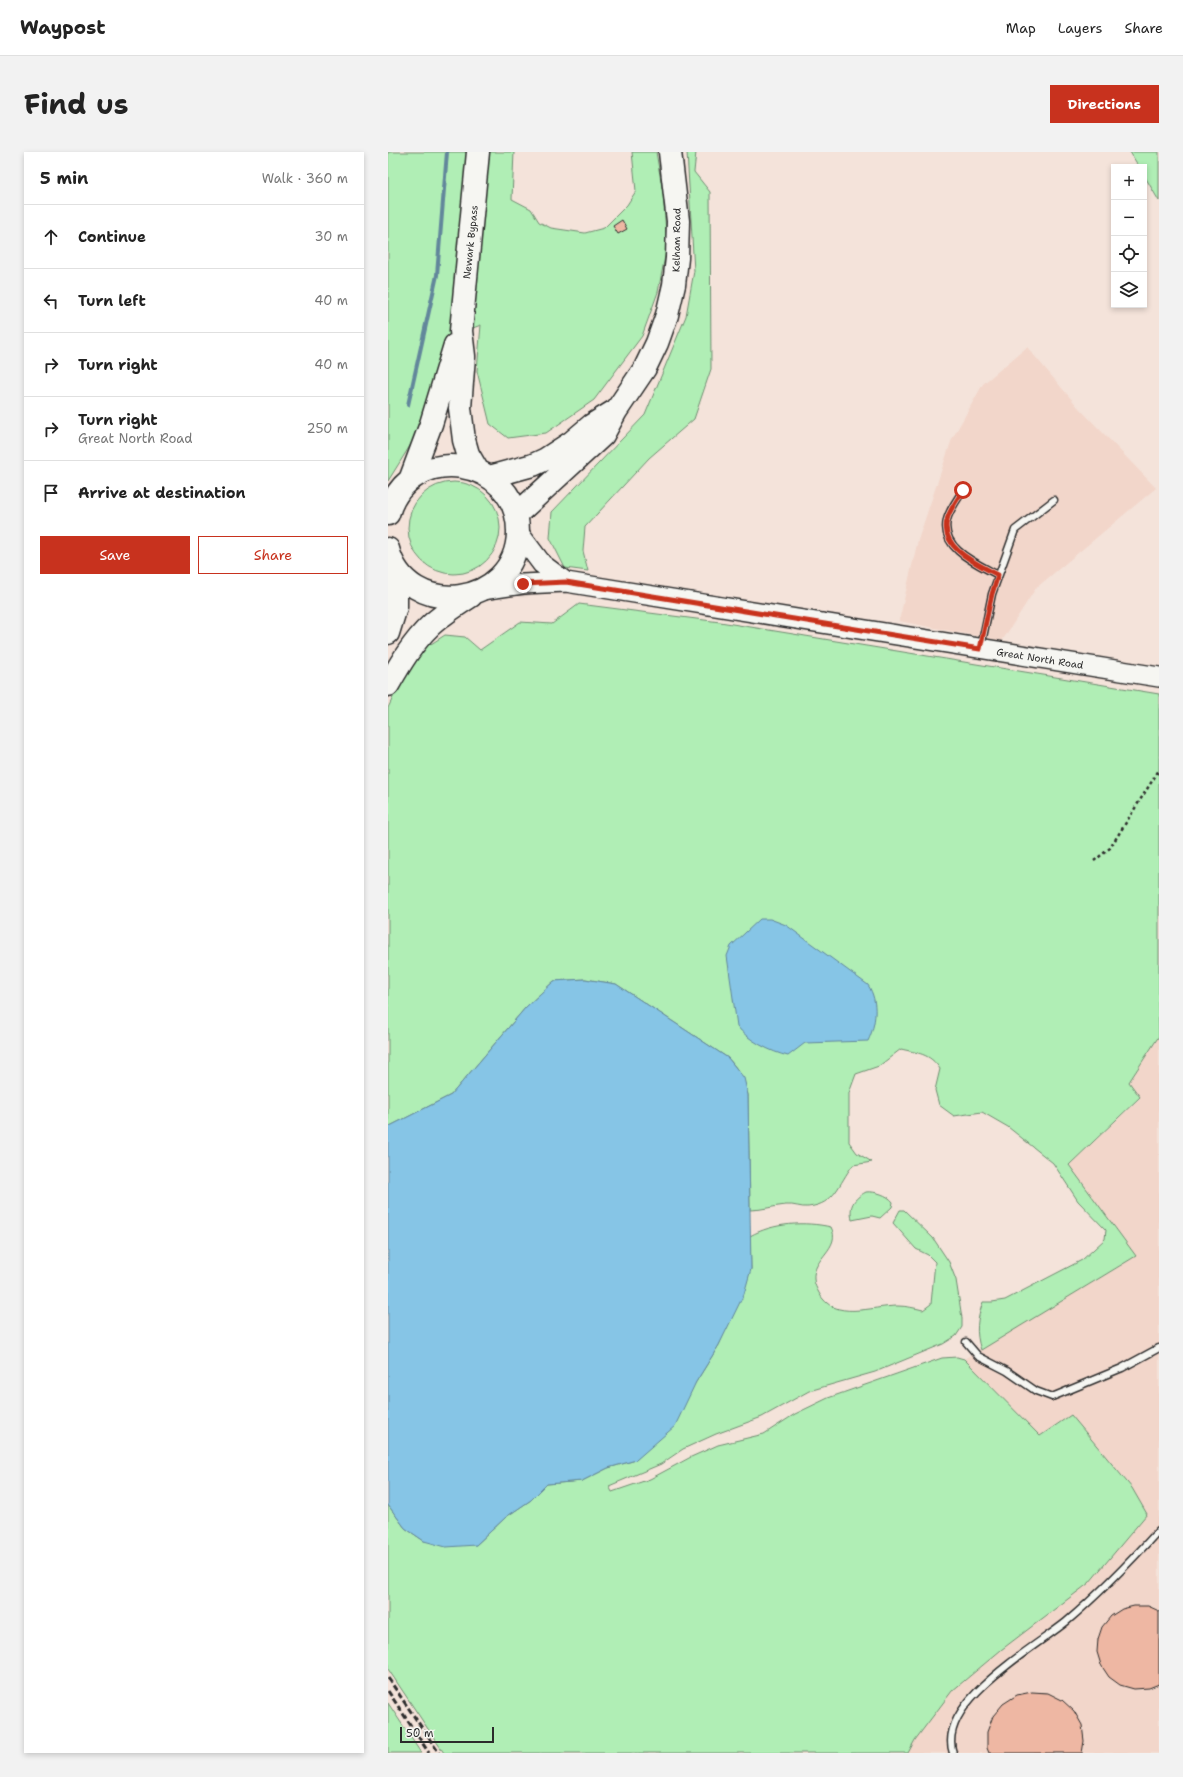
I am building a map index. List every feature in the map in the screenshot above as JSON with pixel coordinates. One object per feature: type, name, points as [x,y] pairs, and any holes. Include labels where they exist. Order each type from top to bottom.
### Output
[{"type":"highway","name":"Newark Bypass","points":[[478,152],[461,331],[464,356],[460,408],[464,440],[468,454],[483,474]]},
{"type":"highway","name":"Kelham Road","points":[[517,524],[545,487],[587,452],[603,435],[616,411],[645,368],[654,350],[667,315],[674,285],[677,258],[678,221],[670,152]]},
{"type":"highway","name":"Newark Bypass","points":[[410,480],[461,331]]},
{"type":"highway","name":"Kelham Road","points":[[483,474],[533,465],[546,459],[572,442],[592,425],[616,411]]},
{"type":"highway","points":[[388,514],[398,493],[410,480],[425,471],[442,466],[460,466],[483,474],[506,493],[517,524],[516,547],[508,566],[499,578],[448,611],[424,631],[405,656],[388,686]]},
{"type":"highway","points":[[392,558],[404,578],[415,587],[434,595],[455,598],[478,592]]},
{"type":"highway","points":[[388,633],[396,606],[392,558]]},
{"type":"main road","name":"Great North Road","points":[[517,524],[542,564],[566,582]]},
{"type":"main road","name":"Great North Road","points":[[478,592],[523,584],[566,582],[1159,677]]},
{"type":"lane","points":[[963,490],[947,520],[946,535],[961,554],[998,575]]},
{"type":"lane","points":[[980,649],[992,594],[1015,530],[1054,500]]},
{"type":"lane","points":[[966,1342],[978,1356],[1007,1371],[1036,1392],[1052,1397],[1122,1368],[1159,1348]]},
{"type":"lane","points":[[953,1753],[951,1747],[954,1726],[964,1706],[987,1680],[1067,1621],[1136,1555],[1159,1530]]},
{"type":"path","points":[[1094,861],[1110,848],[1159,770]]},
{"type":"shaded area","points":[[1027,347],[1078,407],[1156,488],[1036,588],[1002,641],[899,621],[918,540],[952,439],[983,384]]},
{"type":"shaded area","points":[[1159,1036],[1159,1753],[908,1753],[915,1740],[952,1691],[1001,1650],[1089,1583],[1146,1514],[1132,1488],[1071,1416],[1040,1436],[964,1359],[1136,1256],[1069,1165],[1140,1098],[1129,1082]]},
{"type":"green space","points":[[388,152],[514,152],[512,199],[531,209],[539,222],[551,228],[585,233],[604,228],[627,205],[636,191],[632,152],[656,152],[663,193],[667,246],[658,292],[642,336],[594,400],[546,433],[508,438],[490,424],[477,371],[481,325],[448,337],[418,433],[388,481]]},
{"type":"green space","points":[[687,152],[696,152],[694,172],[710,192],[711,369],[694,419],[649,458],[585,527],[583,551],[588,571],[565,568],[550,538],[552,512],[645,415],[686,316],[694,271]]},
{"type":"green space","points":[[1130,152],[1159,152],[1159,201],[1147,180],[1147,164],[1137,164]]},
{"type":"green space","points":[[454,482],[472,485],[487,495],[497,510],[500,528],[497,546],[487,561],[472,571],[454,574],[436,571],[421,561],[411,546],[408,528],[411,510],[421,495],[436,485]]},
{"type":"green space","points":[[579,604],[720,622],[1159,694],[1159,1036],[1129,1082],[1140,1097],[1069,1165],[1136,1256],[981,1350],[977,1331],[979,1314],[983,1302],[1005,1300],[1082,1260],[1105,1239],[1106,1230],[1078,1201],[1053,1163],[1008,1127],[982,1112],[954,1116],[939,1105],[935,1090],[940,1069],[932,1060],[923,1054],[901,1049],[879,1066],[856,1074],[849,1093],[849,1142],[857,1153],[872,1162],[853,1165],[835,1192],[825,1202],[805,1207],[786,1205],[750,1210],[748,1095],[741,1075],[728,1058],[616,984],[585,979],[554,981],[526,1007],[451,1095],[388,1127],[388,708],[405,672],[428,642],[431,644],[445,635],[465,637],[480,650],[520,622],[552,624]]},
{"type":"green space","points":[[866,1192],[885,1195],[893,1202],[892,1207],[880,1218],[872,1216],[852,1220],[851,1211],[853,1203],[858,1197]]},
{"type":"green space","points":[[900,1210],[904,1210],[933,1238],[949,1262],[956,1280],[962,1318],[962,1327],[956,1336],[943,1344],[875,1372],[809,1391],[762,1417],[716,1434],[683,1449],[661,1464],[609,1486],[612,1492],[650,1479],[691,1457],[718,1445],[764,1434],[795,1414],[828,1398],[942,1358],[957,1357],[964,1359],[1040,1436],[1071,1415],[1132,1488],[1147,1514],[1089,1583],[1001,1650],[952,1691],[915,1740],[908,1753],[444,1753],[388,1669],[388,1505],[405,1528],[424,1541],[476,1545],[506,1517],[531,1500],[547,1484],[582,1481],[608,1468],[636,1460],[696,1382],[719,1345],[751,1269],[750,1236],[769,1228],[789,1224],[811,1224],[831,1227],[833,1241],[817,1265],[814,1279],[819,1293],[826,1302],[834,1307],[843,1310],[865,1310],[901,1306],[923,1310],[931,1304],[935,1262],[928,1255],[916,1249],[893,1223]]},
{"type":"green space","points":[[388,1703],[421,1753],[388,1753]]},
{"type":"water","points":[[760,919],[770,919],[786,925],[868,985],[874,999],[875,1013],[873,1027],[868,1041],[805,1043],[788,1056],[774,1052],[760,1045],[741,1031],[737,1026],[727,956],[731,946]]},
{"type":"water","points":[[585,979],[616,984],[728,1058],[744,1078],[748,1095],[751,1269],[744,1294],[719,1345],[696,1382],[675,1426],[636,1460],[608,1468],[582,1481],[547,1484],[531,1500],[506,1517],[476,1545],[446,1547],[424,1541],[405,1528],[388,1505],[388,1127],[451,1095],[526,1007],[554,981]]},
{"type":"building","points":[[622,220],[627,229],[618,234],[613,226]]},
{"type":"building","points":[[1134,1606],[1148,1606],[1159,1611],[1159,1684],[1149,1688],[1134,1689],[1120,1685],[1109,1677],[1101,1665],[1097,1652],[1098,1639],[1102,1627],[1111,1616],[1122,1609]]},
{"type":"building","points":[[1032,1692],[1048,1693],[1062,1700],[1074,1711],[1082,1725],[1084,1741],[1082,1753],[989,1753],[987,1748],[987,1732],[993,1716],[1003,1704],[1017,1695]]},
{"type":"waterway","points":[[408,405],[437,275],[447,152]]},
{"type":"railway","points":[[388,1678],[439,1753]]},
{"type":"railway","points":[[388,1691],[429,1753]]},
{"type":"route","points":[[523,584],[566,582],[980,649],[992,594],[998,575],[961,554],[946,535],[947,520],[963,490]]}]
